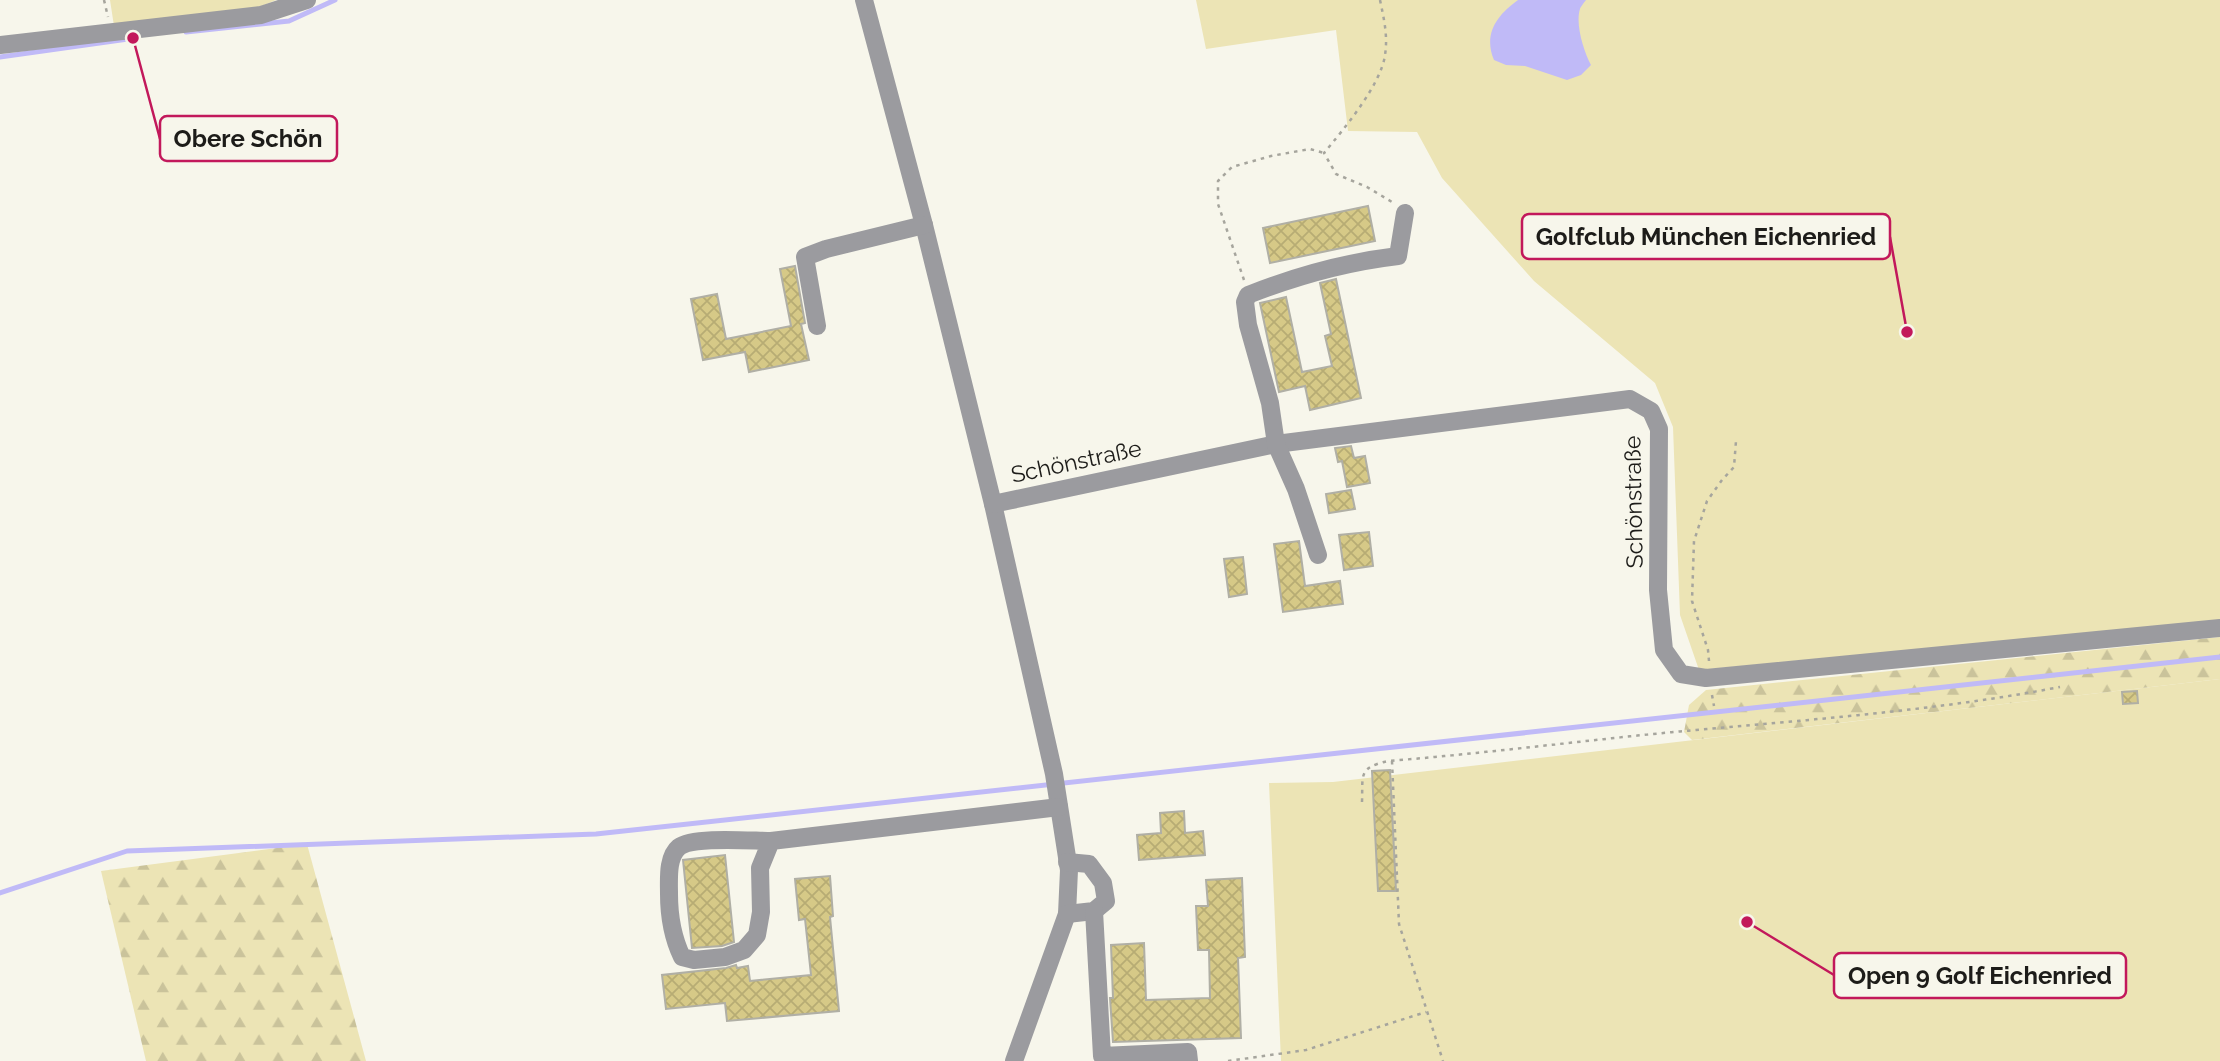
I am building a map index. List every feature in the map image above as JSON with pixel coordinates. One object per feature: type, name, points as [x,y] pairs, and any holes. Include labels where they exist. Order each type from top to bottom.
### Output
[{"type":"street","points":[[0,45],[261,15],[307,0]]},
{"type":"street","name":"Schönstraße","points":[[864,0],[924,225],[993,504],[1054,774],[1067,862],[1068,915],[1014,1061]]},
{"type":"street","points":[[1318,555],[1296,489],[1276,444],[1270,403],[1248,325],[1245,302],[1248,295],[1287,279],[1368,260],[1398,256],[1405,213]]},
{"type":"street","points":[[817,326],[805,257],[827,248],[924,225]]},
{"type":"street","name":"Schönstraße","points":[[993,504],[1276,444],[1630,399],[1651,411],[1659,429],[1658,590],[1664,650],[1681,674],[1711,678],[2220,628]]},
{"type":"street","points":[[771,841],[760,868],[761,912],[757,935],[744,950],[725,957],[694,960],[682,957],[675,943],[669,914],[669,871],[672,858],[679,847],[693,841],[771,841],[1058,801]]},
{"type":"street","points":[[1067,862],[1089,864],[1104,883],[1106,901],[1094,911],[1068,915]]},
{"type":"street","points":[[1094,911],[1102,1056],[1188,1052],[1189,1061]]},
{"type":"path","points":[[1324,153],[1374,84],[1385,58],[1386,32],[1380,0]]},
{"type":"path","points":[[1248,295],[1219,204],[1218,181],[1232,167],[1310,149],[1324,153],[1336,174],[1388,199],[1405,213]]},
{"type":"path","points":[[1714,706],[1708,650],[1692,601],[1694,541],[1707,501],[1734,467],[1736,441]]},
{"type":"path","points":[[1362,802],[1363,773],[1370,765],[1392,761],[1692,730],[1812,721],[1971,703],[2060,687]]},
{"type":"path","points":[[1392,761],[1399,924],[1444,1061]]},
{"type":"path","points":[[1228,1061],[1306,1050],[1426,1012]]},
{"type":"path","points":[[1274,1055],[1274,1061]]},
{"type":"green space","points":[[110,0],[276,0],[259,7],[114,26]]},
{"type":"green space","points":[[1196,0],[2220,0],[2220,621],[1699,670],[1680,615],[1673,427],[1655,383],[1534,281],[1442,178],[1417,132],[1348,131],[1336,30],[1206,49]]},
{"type":"green space","points":[[2220,637],[2220,679],[1692,740],[1684,732],[1689,705],[1706,690]]},
{"type":"green space","points":[[2220,679],[2220,1061],[1281,1061],[1269,783],[1333,782]]},
{"type":"green space","points":[[307,844],[366,1061],[146,1061],[101,871]]},
{"type":"shaded area","points":[[1518,0],[1586,0],[1580,9],[1579,30],[1591,65],[1581,75],[1567,80],[1525,66],[1506,65],[1494,60],[1490,42],[1494,26],[1504,12]]},
{"type":"building","points":[[1368,206],[1375,241],[1270,263],[1263,228]]},
{"type":"building","points":[[795,266],[805,323],[801,324],[809,360],[749,372],[745,352],[703,360],[691,299],[717,294],[726,339],[791,326],[780,269]]},
{"type":"building","points":[[1336,279],[1361,398],[1310,410],[1305,386],[1279,392],[1260,303],[1286,297],[1302,372],[1332,366],[1325,336],[1331,334],[1320,283]]},
{"type":"building","points":[[1351,446],[1354,458],[1365,456],[1370,483],[1347,487],[1342,461],[1338,462],[1335,448]]},
{"type":"building","points":[[1351,490],[1355,509],[1329,513],[1326,494]]},
{"type":"building","points":[[1369,532],[1373,566],[1344,570],[1339,535]]},
{"type":"building","points":[[1299,541],[1305,586],[1340,581],[1343,604],[1283,612],[1274,544]]},
{"type":"building","points":[[1243,557],[1247,594],[1229,597],[1224,559]]},
{"type":"building","points":[[2137,691],[2138,703],[2123,704],[2122,692]]},
{"type":"building","points":[[1390,770],[1396,891],[1378,891],[1372,771]]},
{"type":"building","points":[[1184,811],[1185,833],[1203,831],[1205,855],[1139,860],[1137,835],[1161,833],[1160,813]]},
{"type":"building","points":[[725,855],[734,942],[722,946],[692,948],[683,860]]},
{"type":"building","points":[[830,876],[833,916],[830,917],[839,1011],[727,1021],[725,1003],[666,1009],[662,975],[736,965],[737,968],[748,966],[750,981],[811,975],[805,919],[799,920],[795,879]]},
{"type":"building","points":[[1242,878],[1245,957],[1238,958],[1241,1038],[1113,1042],[1111,945],[1144,943],[1146,1000],[1210,998],[1209,950],[1198,950],[1196,906],[1208,906],[1206,880]]},
{"type":"waterway","points":[[186,32],[289,21],[335,0]]},
{"type":"waterway","points":[[0,57],[128,39]]},
{"type":"waterway","points":[[0,893],[127,851],[596,834],[2220,657]]},
{"type":"place","name":"Obere Schön","points":[[133,38]]},
{"type":"place","name":"Golfclub München Eichenried","points":[[1907,332]]},
{"type":"place","name":"Open 9 Golf Eichenried","points":[[1747,922]]}]
